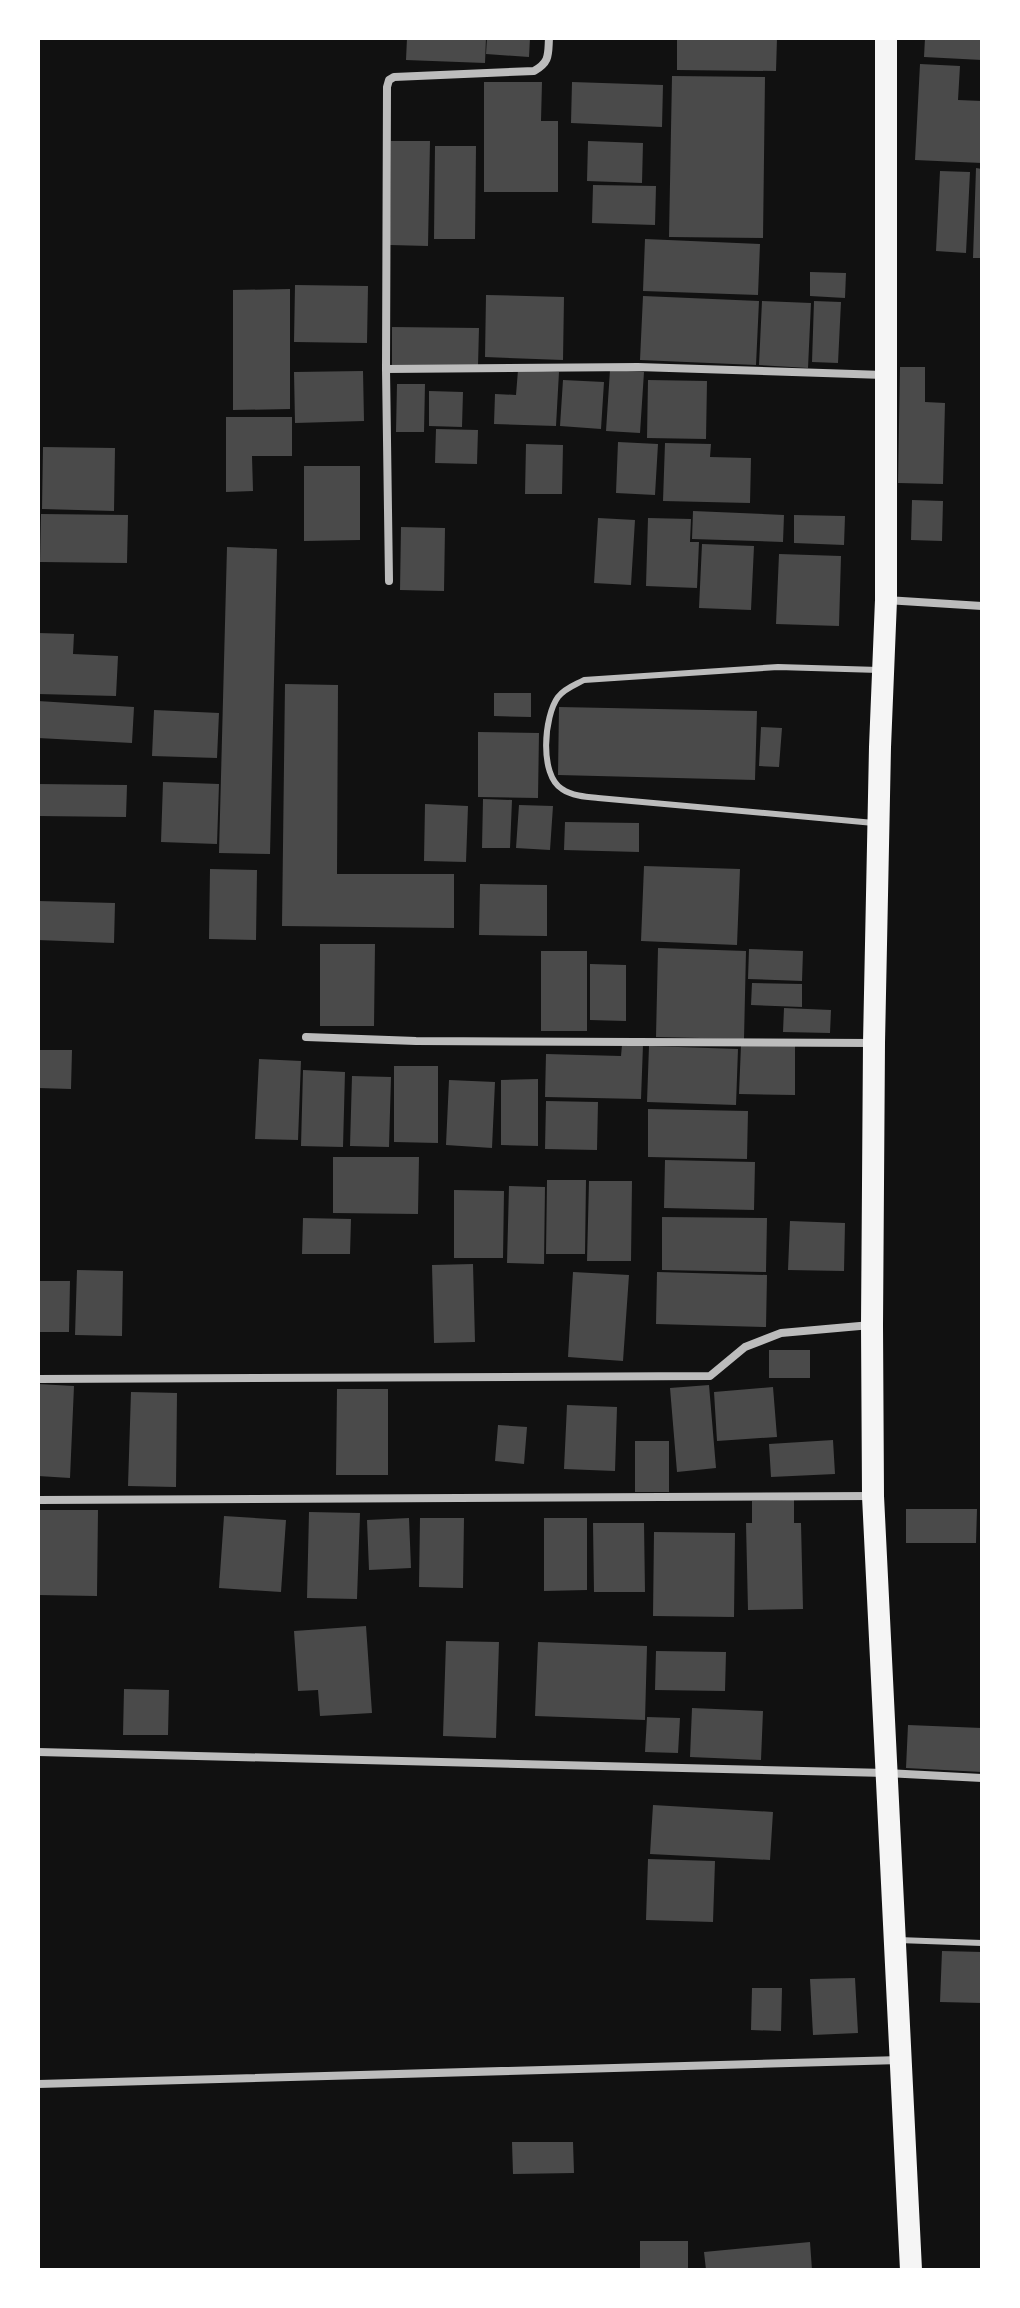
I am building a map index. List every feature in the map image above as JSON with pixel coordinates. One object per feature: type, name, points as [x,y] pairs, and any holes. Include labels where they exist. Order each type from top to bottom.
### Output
[{"type":"highway","points":[[886,38],[886,600],[874,1043],[873,1496],[911,2270]]},
{"type":"street","points":[[389,581],[386,369],[389,80],[394,77],[534,71],[544,66],[548,58],[549,38]]},
{"type":"street","points":[[386,369],[638,367],[885,375]]},
{"type":"street","points":[[886,600],[982,606]]},
{"type":"street","points":[[306,1037],[416,1041],[874,1043]]},
{"type":"street","points":[[38,1379],[710,1376],[745,1347],[781,1333],[872,1325]]},
{"type":"street","points":[[38,1500],[873,1496]]},
{"type":"street","points":[[38,1752],[982,1778]]},
{"type":"street","points":[[38,2084],[901,2060]]},
{"type":"lane","points":[[878,824],[576,795],[552,780],[546,749],[549,717],[556,700],[570,686],[584,680],[778,667],[882,671]]},
{"type":"lane","points":[[894,1940],[982,1943]]},
{"type":"building","points":[[407,38],[486,38],[485,63],[406,60]]},
{"type":"building","points":[[487,38],[530,38],[529,57],[486,54]]},
{"type":"building","points":[[677,38],[777,38],[776,71],[677,70]]},
{"type":"building","points":[[925,38],[982,38],[982,60],[924,57]]},
{"type":"building","points":[[920,64],[960,66],[958,100],[982,101],[982,163],[915,160]]},
{"type":"building","points":[[672,76],[765,77],[763,238],[669,237]]},
{"type":"building","points":[[484,82],[542,82],[541,121],[558,121],[558,192],[484,192]]},
{"type":"building","points":[[572,82],[663,85],[662,127],[571,123]]},
{"type":"building","points":[[391,141],[430,141],[428,246],[390,245]]},
{"type":"building","points":[[588,141],[643,143],[642,183],[587,181]]},
{"type":"building","points":[[435,146],[476,146],[475,239],[434,239]]},
{"type":"building","points":[[976,168],[982,169],[982,258],[973,258]]},
{"type":"building","points":[[940,171],[970,172],[966,253],[936,251]]},
{"type":"building","points":[[593,185],[656,186],[655,225],[592,223]]},
{"type":"building","points":[[645,239],[760,244],[758,295],[643,291]]},
{"type":"building","points":[[810,272],[846,273],[845,298],[810,296]]},
{"type":"building","points":[[295,285],[368,286],[367,343],[294,342]]},
{"type":"building","points":[[290,289],[290,409],[233,410],[233,290]]},
{"type":"building","points":[[486,295],[564,297],[563,360],[485,357]]},
{"type":"building","points":[[643,296],[759,301],[756,365],[640,360]]},
{"type":"building","points":[[762,301],[811,303],[808,368],[759,365]]},
{"type":"building","points":[[814,301],[841,302],[838,363],[812,362]]},
{"type":"building","points":[[392,327],[479,328],[478,366],[392,365]]},
{"type":"building","points":[[900,367],[925,367],[925,402],[945,403],[943,484],[898,483]]},
{"type":"building","points":[[518,370],[559,372],[556,426],[494,424],[495,394],[516,395]]},
{"type":"building","points":[[610,370],[644,372],[640,433],[606,431]]},
{"type":"building","points":[[363,371],[364,421],[295,423],[294,372]]},
{"type":"building","points":[[563,380],[604,382],[601,429],[560,426]]},
{"type":"building","points":[[648,380],[707,381],[706,439],[647,438]]},
{"type":"building","points":[[397,384],[425,384],[424,432],[396,432]]},
{"type":"building","points":[[429,391],[463,392],[462,427],[429,426]]},
{"type":"building","points":[[226,417],[292,417],[292,456],[252,456],[253,491],[226,492]]},
{"type":"building","points":[[436,429],[478,430],[477,464],[435,463]]},
{"type":"building","points":[[618,442],[658,444],[655,495],[616,493]]},
{"type":"building","points":[[665,443],[711,444],[710,457],[751,458],[750,503],[663,501]]},
{"type":"building","points":[[526,444],[563,445],[562,494],[525,494]]},
{"type":"building","points":[[43,447],[115,448],[114,511],[42,509]]},
{"type":"building","points":[[304,466],[360,466],[360,540],[304,541]]},
{"type":"building","points":[[912,500],[943,501],[942,541],[911,540]]},
{"type":"building","points":[[693,511],[784,515],[783,542],[692,539]]},
{"type":"building","points":[[41,514],[128,515],[127,563],[40,562]]},
{"type":"building","points":[[794,515],[845,516],[844,545],[794,543]]},
{"type":"building","points":[[598,518],[635,520],[631,585],[594,583]]},
{"type":"building","points":[[648,518],[691,519],[690,542],[699,542],[697,588],[646,586]]},
{"type":"building","points":[[401,527],[445,528],[444,591],[400,590]]},
{"type":"building","points":[[702,544],[754,546],[751,610],[699,608]]},
{"type":"building","points":[[227,547],[277,549],[270,854],[219,853]]},
{"type":"building","points":[[779,554],[841,556],[839,626],[776,624]]},
{"type":"building","points":[[38,633],[74,634],[73,654],[118,656],[116,696],[38,694]]},
{"type":"building","points":[[285,684],[338,685],[337,874],[454,874],[454,928],[282,926]]},
{"type":"building","points":[[494,693],[531,693],[531,717],[494,716]]},
{"type":"building","points":[[38,701],[134,707],[132,743],[38,738]]},
{"type":"building","points":[[559,707],[757,711],[755,780],[558,775]]},
{"type":"building","points":[[154,710],[219,713],[217,758],[152,756]]},
{"type":"building","points":[[761,727],[782,728],[779,767],[759,766]]},
{"type":"building","points":[[478,732],[539,733],[538,798],[478,797]]},
{"type":"building","points":[[163,782],[219,784],[217,844],[161,842]]},
{"type":"building","points":[[38,784],[127,785],[126,817],[38,816]]},
{"type":"building","points":[[483,799],[512,800],[510,848],[482,848]]},
{"type":"building","points":[[425,804],[468,806],[466,862],[424,861]]},
{"type":"building","points":[[519,805],[553,806],[550,850],[516,848]]},
{"type":"building","points":[[565,822],[639,823],[639,852],[564,850]]},
{"type":"building","points":[[644,866],[740,869],[737,945],[641,941]]},
{"type":"building","points":[[210,869],[257,870],[256,940],[209,939]]},
{"type":"building","points":[[480,884],[547,885],[547,936],[479,935]]},
{"type":"building","points":[[38,901],[115,903],[114,943],[38,940]]},
{"type":"building","points":[[320,944],[375,944],[374,1026],[320,1026]]},
{"type":"building","points":[[658,948],[746,951],[744,1039],[656,1037]]},
{"type":"building","points":[[749,949],[803,951],[802,981],[748,979]]},
{"type":"building","points":[[541,951],[587,951],[587,1031],[541,1031]]},
{"type":"building","points":[[590,964],[626,965],[626,1021],[590,1020]]},
{"type":"building","points":[[752,983],[802,984],[802,1007],[751,1005]]},
{"type":"building","points":[[784,1008],[831,1010],[830,1033],[783,1032]]},
{"type":"building","points":[[622,1045],[643,1045],[641,1099],[545,1097],[546,1054],[621,1056]]},
{"type":"building","points":[[741,1045],[795,1046],[795,1095],[739,1094]]},
{"type":"building","points":[[649,1046],[738,1049],[736,1105],[647,1102]]},
{"type":"building","points":[[38,1050],[72,1050],[71,1089],[38,1088]]},
{"type":"building","points":[[259,1059],[301,1061],[298,1140],[255,1139]]},
{"type":"building","points":[[394,1066],[438,1066],[438,1143],[394,1142]]},
{"type":"building","points":[[303,1070],[345,1072],[343,1147],[301,1146]]},
{"type":"building","points":[[352,1076],[391,1077],[389,1147],[350,1146]]},
{"type":"building","points":[[538,1079],[538,1146],[501,1145],[501,1080]]},
{"type":"building","points":[[449,1080],[495,1082],[492,1148],[446,1145]]},
{"type":"building","points":[[546,1101],[598,1102],[597,1150],[545,1149]]},
{"type":"building","points":[[648,1109],[748,1111],[747,1159],[648,1157]]},
{"type":"building","points":[[333,1157],[419,1157],[418,1214],[333,1213]]},
{"type":"building","points":[[665,1160],[755,1162],[754,1210],[664,1208]]},
{"type":"building","points":[[547,1180],[586,1180],[585,1254],[546,1254]]},
{"type":"building","points":[[589,1181],[632,1181],[631,1261],[587,1261]]},
{"type":"building","points":[[509,1186],[545,1187],[544,1264],[507,1263]]},
{"type":"building","points":[[454,1190],[504,1191],[503,1258],[454,1258]]},
{"type":"building","points":[[662,1217],[767,1218],[766,1272],[662,1270]]},
{"type":"building","points":[[303,1218],[351,1219],[350,1254],[302,1254]]},
{"type":"building","points":[[790,1221],[845,1223],[844,1271],[788,1270]]},
{"type":"building","points":[[473,1264],[475,1342],[434,1343],[432,1265]]},
{"type":"building","points":[[77,1270],[123,1271],[122,1336],[75,1335]]},
{"type":"building","points":[[573,1272],[629,1275],[623,1361],[568,1357]]},
{"type":"building","points":[[657,1272],[767,1275],[766,1327],[656,1324]]},
{"type":"building","points":[[38,1281],[70,1281],[69,1332],[38,1332]]},
{"type":"building","points":[[769,1350],[810,1350],[810,1378],[769,1378]]},
{"type":"building","points":[[38,1384],[74,1386],[70,1478],[38,1476]]},
{"type":"building","points":[[709,1385],[716,1468],[677,1472],[670,1388]]},
{"type":"building","points":[[773,1387],[777,1437],[717,1441],[714,1392]]},
{"type":"building","points":[[337,1389],[388,1389],[388,1475],[336,1475]]},
{"type":"building","points":[[131,1392],[177,1393],[176,1487],[128,1486]]},
{"type":"building","points":[[567,1405],[617,1407],[615,1471],[564,1469]]},
{"type":"building","points":[[498,1425],[527,1427],[524,1464],[495,1461]]},
{"type":"building","points":[[833,1440],[835,1474],[771,1477],[769,1444]]},
{"type":"building","points":[[635,1441],[669,1441],[669,1492],[635,1492]]},
{"type":"building","points":[[794,1500],[794,1523],[801,1523],[803,1609],[748,1610],[746,1523],[752,1523],[752,1501]]},
{"type":"building","points":[[906,1509],[977,1509],[976,1543],[906,1543]]},
{"type":"building","points":[[38,1510],[98,1510],[97,1596],[38,1595]]},
{"type":"building","points":[[309,1512],[360,1513],[357,1599],[307,1598]]},
{"type":"building","points":[[224,1516],[286,1520],[281,1592],[219,1588]]},
{"type":"building","points":[[409,1518],[411,1568],[369,1570],[367,1520]]},
{"type":"building","points":[[420,1518],[464,1518],[463,1588],[419,1587]]},
{"type":"building","points":[[544,1518],[587,1518],[587,1590],[544,1591]]},
{"type":"building","points":[[593,1523],[644,1523],[645,1592],[594,1592]]},
{"type":"building","points":[[654,1532],[735,1533],[734,1617],[653,1616]]},
{"type":"building","points":[[366,1626],[372,1713],[320,1716],[318,1690],[298,1691],[294,1631]]},
{"type":"building","points":[[446,1641],[499,1642],[496,1738],[443,1736]]},
{"type":"building","points":[[538,1642],[647,1646],[645,1720],[535,1716]]},
{"type":"building","points":[[656,1651],[726,1652],[725,1691],[655,1690]]},
{"type":"building","points":[[124,1689],[169,1690],[168,1735],[123,1735]]},
{"type":"building","points":[[692,1708],[763,1711],[761,1760],[690,1757]]},
{"type":"building","points":[[647,1717],[680,1718],[678,1753],[645,1752]]},
{"type":"building","points":[[908,1725],[982,1728],[982,1772],[906,1768]]},
{"type":"building","points":[[653,1805],[773,1812],[770,1860],[650,1854]]},
{"type":"building","points":[[648,1859],[715,1861],[713,1922],[646,1920]]},
{"type":"building","points":[[942,1951],[982,1952],[982,2003],[940,2002]]},
{"type":"building","points":[[855,1978],[858,2033],[813,2035],[810,1979]]},
{"type":"building","points":[[752,1988],[782,1988],[781,2031],[751,2030]]},
{"type":"building","points":[[512,2142],[573,2142],[574,2173],[513,2174]]},
{"type":"building","points":[[640,2241],[688,2241],[688,2270],[640,2270]]},
{"type":"building","points":[[810,2242],[812,2270],[706,2270],[704,2252]]}]
